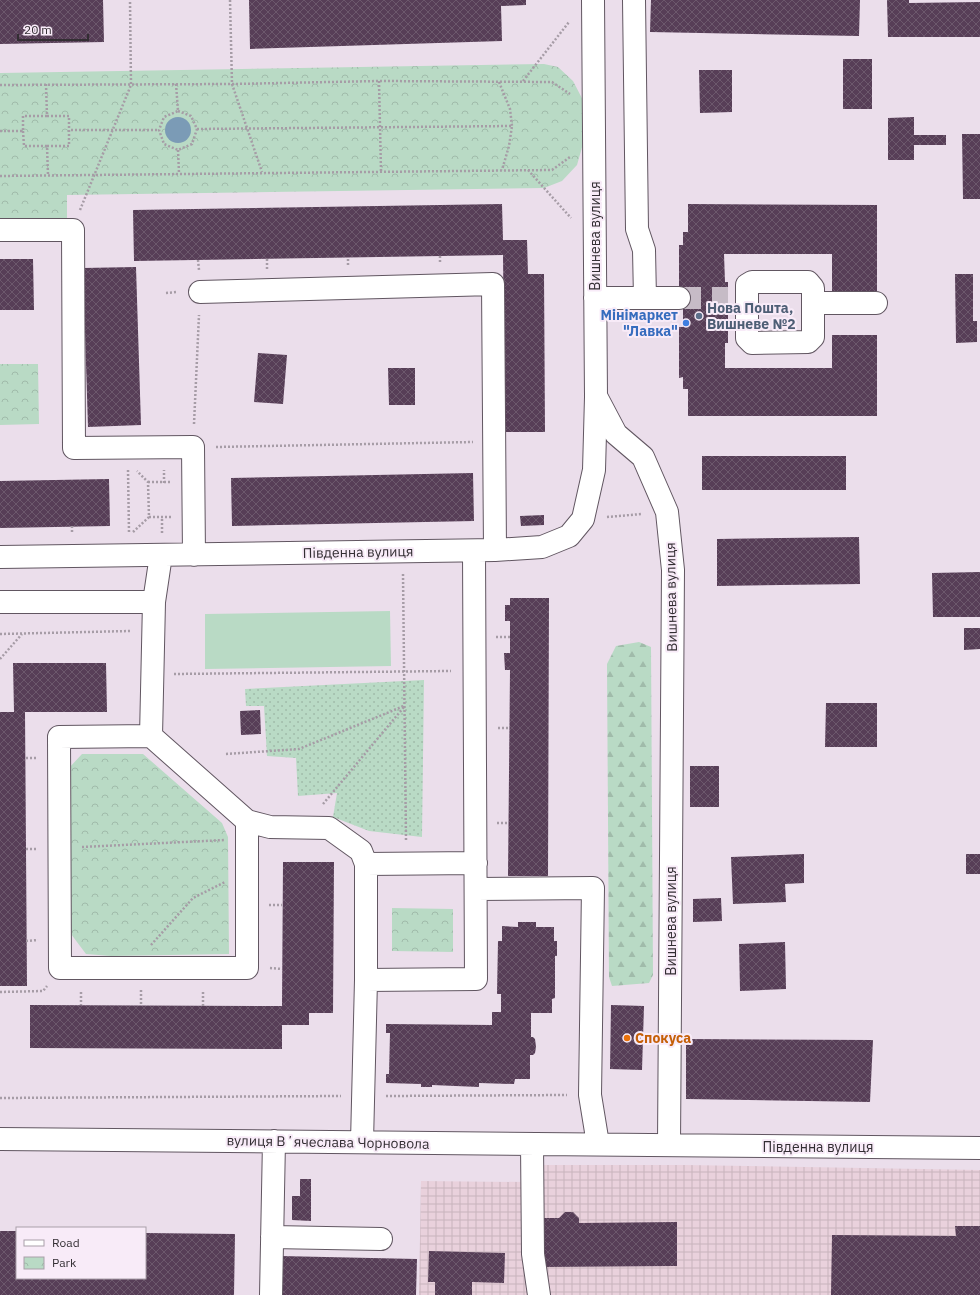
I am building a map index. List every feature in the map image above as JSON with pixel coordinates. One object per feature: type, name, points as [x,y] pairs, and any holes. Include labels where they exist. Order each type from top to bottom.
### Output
[{"type":"street","name":"Вишнева вулиця","points":[[593,0],[596,397],[616,434],[643,457],[667,512],[673,570],[662,1145]]},
{"type":"street","points":[[634,0],[637,229],[644,250],[645,298]]},
{"type":"street","points":[[0,230],[73,230],[74,448],[128,455],[193,447],[194,555]]},
{"type":"street","points":[[752,282],[808,282],[813,288],[813,302],[813,337],[808,342],[752,343],[747,338],[737,299],[747,285],[752,282]]},
{"type":"street","points":[[200,292],[493,284],[494,441],[475,671],[476,979],[366,980]]},
{"type":"street","points":[[595,298],[679,298]]},
{"type":"street","points":[[813,302],[876,303]]},
{"type":"street","name":"Південна вулиця","points":[[0,557],[484,551],[542,547],[569,536],[583,519],[594,470],[596,397]]},
{"type":"street","points":[[151,736],[152,631],[154,602],[161,555]]},
{"type":"street","points":[[0,602],[154,602]]},
{"type":"street","points":[[151,736],[247,830],[247,968],[60,968],[59,737],[151,736]]},
{"type":"street","points":[[247,830],[270,827],[329,828],[361,851],[366,864],[366,980],[362,1142]]},
{"type":"street","points":[[366,864],[476,862]]},
{"type":"street","points":[[476,889],[593,888],[590,1095],[598,1144]]},
{"type":"street","name":"вулиця Вʼячеслава Чорновола","points":[[0,1139],[662,1145]]},
{"type":"street","points":[[271,1295],[274,1141]]},
{"type":"street","points":[[532,1144],[533,1254],[539,1295]]},
{"type":"street","name":"Південна вулиця","points":[[662,1145],[980,1148]]},
{"type":"street","points":[[272,1237],[381,1239]]},
{"type":"path","points":[[73,230],[93,175],[131,85],[130,0]]},
{"type":"path","points":[[230,0],[232,84],[262,172]]},
{"type":"path","points":[[523,82],[572,18]]},
{"type":"path","points":[[379,81],[381,171]]},
{"type":"path","points":[[0,85],[232,84],[379,81],[552,82],[568,91],[572,96]]},
{"type":"path","points":[[499,82],[510,109],[512,126],[509,146],[502,170]]},
{"type":"path","points":[[46,84],[47,116]]},
{"type":"path","points":[[176,84],[178,111]]},
{"type":"path","points":[[178,111],[191,116],[197,129],[192,144],[178,150],[164,144],[159,130],[164,117],[178,111]]},
{"type":"path","points":[[23,116],[47,116],[69,116],[69,146],[24,146],[23,116]]},
{"type":"path","points":[[197,129],[512,126]]},
{"type":"path","points":[[69,130],[159,130]]},
{"type":"path","points":[[0,131],[23,131]]},
{"type":"path","points":[[47,146],[48,176]]},
{"type":"path","points":[[178,150],[179,174]]},
{"type":"path","points":[[0,176],[552,170],[570,158],[573,151]]},
{"type":"path","points":[[200,292],[193,447],[494,441]]},
{"type":"path","points":[[128,455],[148,482],[149,518],[129,537],[128,455]]},
{"type":"path","points":[[148,482],[173,482]]},
{"type":"path","points":[[583,519],[667,512]]},
{"type":"path","points":[[403,552],[407,864]]},
{"type":"path","points":[[0,634],[152,631]]},
{"type":"path","points":[[0,659],[22,634]]},
{"type":"path","points":[[152,675],[475,671]]},
{"type":"path","points":[[226,754],[299,749],[404,706]]},
{"type":"path","points":[[303,828],[404,706]]},
{"type":"path","points":[[26,849],[60,848],[247,830]]},
{"type":"path","points":[[141,1005],[141,968],[145,952],[193,898],[247,871]]},
{"type":"path","points":[[0,992],[43,991],[60,968]]},
{"type":"path","points":[[0,1098],[590,1095]]},
{"type":"shaded area","points":[[523,1165],[686,1165],[980,1170],[980,1295],[419,1295],[421,1181],[522,1182]]},
{"type":"green space","points":[[544,64],[558,67],[573,81],[585,104],[585,137],[577,165],[562,181],[544,188],[67,195],[67,220],[0,221],[0,73]]},
{"type":"green space","points":[[0,364],[38,364],[39,424],[0,425]]},
{"type":"green space","points":[[390,611],[391,666],[205,669],[205,614]]},
{"type":"green space","points":[[639,642],[651,647],[653,975],[649,983],[612,986],[609,977],[607,664],[616,646]]},
{"type":"green space","points":[[424,680],[422,837],[369,831],[333,817],[337,793],[298,796],[296,758],[267,756],[264,706],[246,706],[245,689]]},
{"type":"green space","points":[[82,754],[143,754],[222,823],[228,837],[229,954],[111,956],[86,954],[71,934],[67,795],[69,768]]},
{"type":"green space","points":[[392,908],[453,909],[453,952],[392,951]]},
{"type":"water","points":[[178,117],[187,121],[191,130],[187,139],[178,143],[169,139],[165,130],[169,121]]},
{"type":"building","points":[[0,0],[103,0],[104,42],[0,44]]},
{"type":"building","points":[[249,0],[526,0],[526,5],[501,6],[502,41],[250,49]]},
{"type":"building","points":[[651,0],[860,0],[859,36],[650,32]]},
{"type":"building","points":[[887,0],[909,0],[909,3],[980,2],[980,37],[888,37]]},
{"type":"building","points":[[843,59],[872,59],[872,109],[843,109]]},
{"type":"building","points":[[699,70],[732,70],[732,112],[700,113]]},
{"type":"building","points":[[914,117],[914,135],[946,135],[946,145],[914,145],[914,160],[888,160],[888,118]]},
{"type":"building","points":[[962,134],[980,134],[980,199],[963,199]]},
{"type":"building","points":[[502,204],[503,240],[527,240],[528,274],[544,274],[545,432],[505,432],[503,255],[134,261],[133,210]]},
{"type":"building","points":[[688,204],[877,205],[877,291],[832,291],[832,254],[724,254],[725,282],[728,282],[728,343],[725,343],[725,368],[832,368],[832,335],[877,335],[877,416],[688,416],[688,389],[683,389],[683,377],[679,378],[679,327],[683,327],[683,303],[679,303],[679,245],[683,245],[683,232],[688,232]]},
{"type":"building","points":[[0,259],[33,259],[34,310],[0,310]]},
{"type":"building","points":[[136,267],[141,425],[88,427],[83,268]]},
{"type":"building","points":[[955,274],[973,274],[973,321],[977,321],[977,342],[956,343]]},
{"type":"building","points":[[258,353],[287,355],[283,404],[254,402]]},
{"type":"building","points":[[388,368],[415,368],[415,405],[389,405]]},
{"type":"building","points":[[702,456],[846,456],[846,490],[702,490]]},
{"type":"building","points":[[473,473],[474,521],[232,526],[231,478]]},
{"type":"building","points":[[109,479],[110,526],[0,528],[0,481]]},
{"type":"building","points":[[544,515],[544,525],[521,526],[520,516]]},
{"type":"building","points":[[859,537],[860,584],[717,586],[717,539]]},
{"type":"building","points":[[980,572],[980,617],[933,617],[932,573]]},
{"type":"building","points":[[510,598],[549,598],[548,876],[508,876],[510,670],[505,670],[504,653],[510,653],[510,621],[505,621],[505,605],[510,605]]},
{"type":"building","points":[[964,628],[980,628],[980,649],[964,650]]},
{"type":"building","points":[[13,663],[106,663],[107,712],[25,712],[27,986],[0,986],[0,712],[14,712]]},
{"type":"building","points":[[826,703],[877,703],[877,747],[825,747]]},
{"type":"building","points":[[260,710],[261,734],[241,735],[240,711]]},
{"type":"building","points":[[690,766],[719,766],[719,807],[690,807]]},
{"type":"building","points":[[804,854],[804,883],[785,884],[786,902],[733,904],[731,857]]},
{"type":"building","points":[[966,854],[980,854],[980,874],[966,874]]},
{"type":"building","points":[[283,862],[334,862],[333,1013],[309,1013],[309,1025],[282,1025],[282,1049],[30,1048],[30,1005],[282,1006]]},
{"type":"building","points":[[721,898],[722,921],[693,922],[693,899]]},
{"type":"building","points":[[518,922],[536,922],[536,927],[554,927],[554,941],[557,941],[557,956],[555,956],[555,998],[552,999],[552,1013],[531,1013],[531,1037],[535,1039],[536,1047],[535,1053],[530,1055],[530,1079],[515,1079],[514,1084],[479,1083],[479,1087],[432,1085],[432,1087],[421,1087],[421,1084],[386,1083],[386,1074],[389,1074],[390,1033],[386,1033],[386,1024],[492,1025],[492,1012],[501,1012],[501,994],[497,994],[498,941],[502,941],[502,926],[518,927]]},
{"type":"building","points":[[785,942],[786,989],[740,991],[739,944]]},
{"type":"building","name":"Спокуса","points":[[611,1005],[644,1006],[642,1070],[610,1069]]},
{"type":"building","points":[[686,1039],[873,1040],[870,1102],[686,1099]]},
{"type":"building","points":[[300,1179],[311,1179],[311,1221],[292,1220],[292,1196],[300,1196]]},
{"type":"building","points":[[565,1212],[573,1212],[579,1218],[579,1223],[677,1222],[677,1266],[543,1267],[542,1218],[559,1218]]},
{"type":"building","points":[[955,1226],[980,1226],[980,1295],[831,1295],[832,1235],[956,1236]]},
{"type":"building","points":[[0,1231],[16,1231],[16,1279],[146,1279],[146,1233],[235,1234],[234,1295],[0,1295]]},
{"type":"building","points":[[429,1251],[505,1253],[504,1283],[472,1282],[472,1295],[435,1295],[435,1282],[428,1282]]},
{"type":"building","points":[[280,1256],[417,1259],[416,1295],[279,1295]]},
{"type":"tunnel","points":[[679,298],[728,298]]},
{"type":"place","name":"Нова Пошта, Вишневе №2","points":[[699,316]]},
{"type":"place","name":"Мінімаркет \"Лавка\"","points":[[686,323]]},
{"type":"place","name":"Спокуса","points":[[627,1038]]}]
